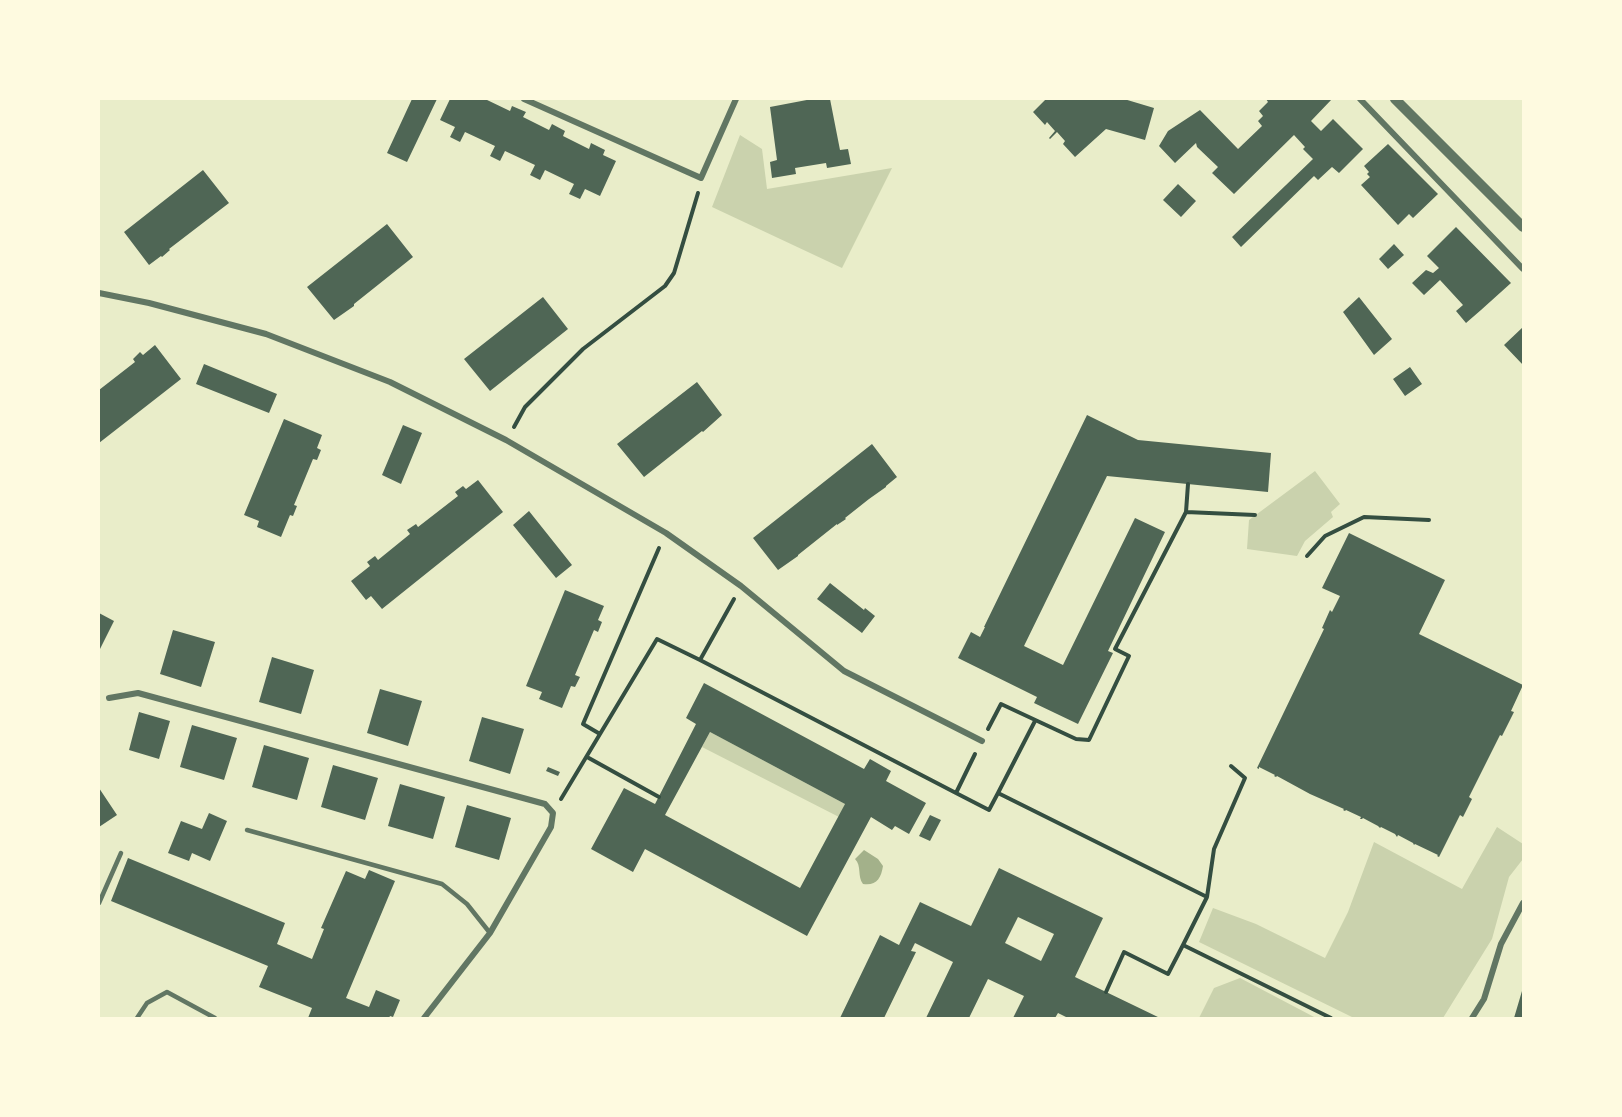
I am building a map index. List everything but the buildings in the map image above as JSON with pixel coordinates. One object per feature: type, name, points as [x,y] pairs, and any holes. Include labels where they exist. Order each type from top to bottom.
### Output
[{"type":"street","points":[[524,99],[701,178],[736,99]]},
{"type":"street","points":[[1360,99],[1523,269]]},
{"type":"street","points":[[1395,99],[1523,227]]},
{"type":"street","points":[[99,293],[150,303],[266,334],[390,382],[506,441],[666,533],[741,586],[844,671],[982,741]]},
{"type":"street","points":[[109,698],[138,693],[545,804],[553,813],[551,827],[490,933],[424,1018]]},
{"type":"street","points":[[1472,1018],[1484,999],[1501,944],[1523,903]]},
{"type":"lane","points":[[247,830],[442,884],[466,904],[490,933]]},
{"type":"lane","points":[[99,903],[121,853]]},
{"type":"lane","points":[[136,1018],[147,1002],[167,992],[215,1018]]},
{"type":"path","points":[[506,441],[525,407],[583,349],[665,286],[674,273],[701,178]]},
{"type":"path","points":[[956,793],[1001,704],[1076,739],[1089,740],[1129,656],[1115,649],[1186,512],[1188,484]]},
{"type":"path","points":[[1186,512],[1256,515]]},
{"type":"path","points":[[1307,556],[1325,536],[1364,517],[1429,520]]},
{"type":"path","points":[[600,735],[583,724],[666,533]]},
{"type":"path","points":[[700,660],[741,586]]},
{"type":"path","points":[[553,813],[657,639],[988,810],[1035,721]]},
{"type":"path","points":[[587,757],[659,797]]},
{"type":"path","points":[[1106,992],[1124,952],[1168,974],[1207,897],[1214,849],[1245,778],[1231,766]]},
{"type":"path","points":[[998,793],[1207,897]]},
{"type":"path","points":[[1183,945],[1331,1018]]},
{"type":"shaded area","points":[[740,135],[762,149],[767,189],[892,168],[842,268],[712,207]]},
{"type":"shaded area","points":[[1315,471],[1340,504],[1331,512],[1333,517],[1305,541],[1297,556],[1247,549],[1249,520]]},
{"type":"shaded area","points":[[710,732],[845,804],[839,817],[702,747]]},
{"type":"shaded area","points":[[1497,827],[1523,844],[1523,859],[1509,877],[1492,939],[1443,1018],[1354,1018],[1199,942],[1213,908],[1256,924],[1325,958],[1348,912],[1374,842],[1462,889]]},
{"type":"shaded area","points":[[864,850],[878,859],[883,866],[881,875],[875,883],[863,884],[860,878],[855,859]]},
{"type":"shaded area","points":[[1240,978],[1316,1018],[1199,1018],[1214,988]]}]
